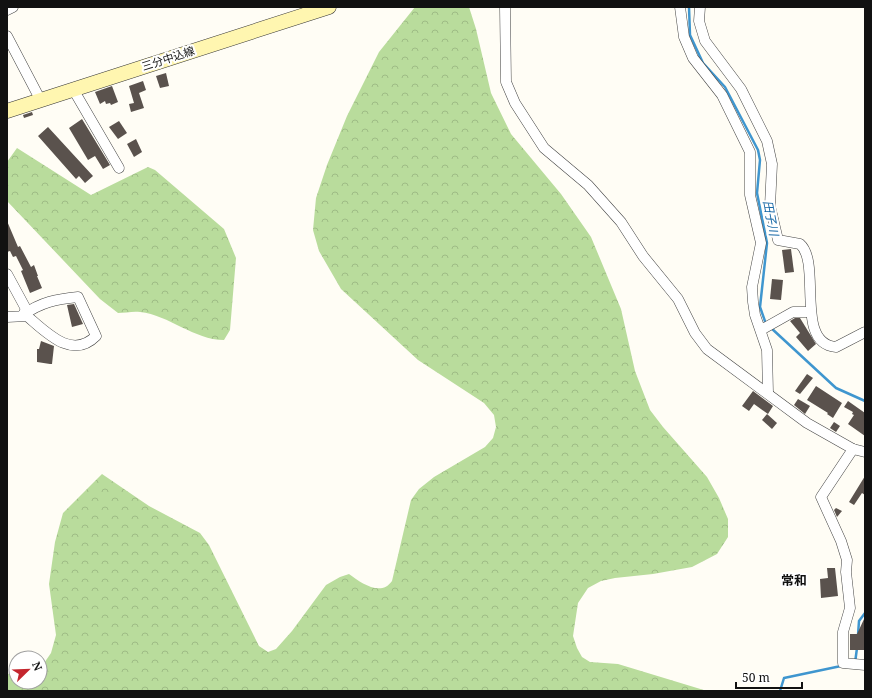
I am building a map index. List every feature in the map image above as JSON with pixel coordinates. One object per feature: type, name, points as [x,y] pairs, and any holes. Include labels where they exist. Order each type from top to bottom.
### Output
[{"type":"main road","name":"三分中込線","points":[[7,110],[321,8]]},
{"type":"street","points":[[7,10],[13,7]]},
{"type":"street","points":[[505,7],[506,82],[515,103],[538,141],[555,159],[588,186],[612,211],[642,256],[678,299],[695,332],[707,349],[807,423],[854,449],[865,452]]},
{"type":"street","points":[[680,7],[684,37],[691,54],[698,66],[722,95],[750,152],[750,195],[761,243],[752,295],[754,310],[762,329],[767,350],[768,393]]},
{"type":"street","points":[[700,7],[699,21],[705,41],[710,50],[741,89],[767,141],[772,164],[770,206],[778,240],[796,242],[803,247],[811,297],[810,312],[814,331],[830,346],[836,347],[865,332]]},
{"type":"street","points":[[7,36],[40,99]]},
{"type":"street","points":[[73,89],[119,168]]},
{"type":"street","points":[[7,274],[26,308],[24,315]]},
{"type":"street","points":[[7,317],[28,316],[62,342],[71,346],[89,343],[96,336],[78,297],[54,300],[33,308],[24,315]]},
{"type":"street","points":[[762,329],[793,312],[810,312]]},
{"type":"street","points":[[854,449],[821,497],[841,541],[847,560],[846,572],[850,608],[843,632],[843,663],[865,665]]},
{"type":"green space","points":[[415,7],[469,7],[476,29],[491,93],[511,134],[561,194],[591,237],[621,309],[635,371],[650,410],[707,477],[719,498],[728,519],[728,537],[717,554],[692,567],[653,574],[615,578],[601,581],[588,588],[578,603],[573,636],[582,657],[590,662],[618,664],[707,691],[7,691],[7,673],[8,690],[48,690],[48,657],[51,653],[56,635],[49,584],[55,542],[63,513],[102,474],[149,506],[200,533],[209,545],[259,646],[268,652],[276,649],[292,631],[326,585],[340,577],[349,574],[371,587],[382,588],[387,586],[392,581],[411,500],[419,489],[434,477],[485,447],[493,438],[496,427],[494,415],[484,403],[418,360],[341,289],[319,251],[313,230],[316,198],[327,165],[347,116],[379,52]]},
{"type":"green space","points":[[17,148],[91,195],[148,167],[155,170],[224,229],[236,258],[230,330],[224,340],[202,336],[151,314],[137,312],[118,313],[100,299],[7,201],[7,162]]},
{"type":"building","points":[[166,73],[169,86],[160,88],[156,76]]},
{"type":"building","points":[[143,81],[146,90],[139,93],[144,108],[131,112],[129,104],[134,103],[129,86]]},
{"type":"building","points":[[112,86],[118,102],[111,105],[110,103],[106,104],[105,101],[100,104],[95,92]]},
{"type":"building","points":[[32,112],[33,115],[24,118],[23,115]]},
{"type":"building","points":[[82,119],[110,165],[103,169],[95,156],[88,160],[69,128]]},
{"type":"building","points":[[119,121],[127,133],[118,139],[109,127]]},
{"type":"building","points":[[48,127],[93,176],[85,183],[79,176],[76,179],[38,136]]},
{"type":"building","points":[[136,139],[142,152],[134,157],[127,144]]},
{"type":"building","points":[[7,221],[18,247],[20,246],[31,267],[34,265],[42,288],[30,293],[21,271],[23,270],[16,256],[13,257],[10,251],[7,252]]},
{"type":"building","points":[[791,249],[794,272],[785,273],[782,250]]},
{"type":"building","points":[[772,279],[783,280],[781,300],[770,299]]},
{"type":"building","points":[[74,304],[83,324],[72,327],[67,305]]},
{"type":"building","points":[[795,318],[800,318],[816,344],[808,351],[796,337],[800,333],[790,321]]},
{"type":"building","points":[[41,341],[54,346],[52,364],[37,362],[37,349],[39,349]]},
{"type":"building","points":[[807,374],[813,378],[800,394],[795,391]]},
{"type":"building","points":[[816,386],[842,403],[833,418],[827,414],[828,413],[807,400]]},
{"type":"building","points":[[753,391],[773,406],[768,414],[754,404],[749,411],[742,406]]},
{"type":"building","points":[[798,399],[810,406],[805,414],[794,405]]},
{"type":"building","points":[[848,401],[865,413],[865,436],[848,424],[854,415],[852,414],[853,412],[844,407]]},
{"type":"building","points":[[767,414],[777,423],[772,429],[762,420]]},
{"type":"building","points":[[834,422],[840,426],[836,432],[830,428]]},
{"type":"building","points":[[865,476],[865,495],[862,493],[854,505],[849,502]]},
{"type":"building","points":[[836,508],[842,511],[837,517],[834,510]]},
{"type":"building","points":[[827,568],[835,568],[838,596],[821,598],[820,579],[828,578]]},
{"type":"building","points":[[865,617],[864,650],[850,650],[850,634],[857,634]]},
{"type":"waterway","name":"田子川","points":[[689,7],[690,35],[703,63],[725,87],[758,150],[760,160],[757,193],[767,243],[760,307],[766,324]]},
{"type":"waterway","name":"田子川","points":[[770,327],[836,388],[865,401]]},
{"type":"waterway","points":[[858,635],[859,621],[865,613]]},
{"type":"waterway","points":[[855,663],[857,648]]},
{"type":"waterway","points":[[780,691],[784,678],[841,666]]},
{"type":"district","name":"常和","points":[[794,580]]}]
